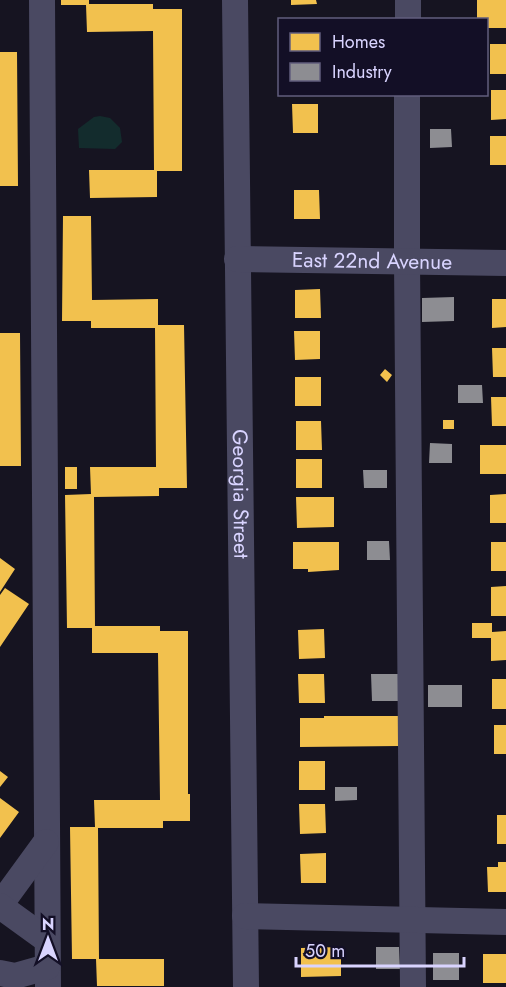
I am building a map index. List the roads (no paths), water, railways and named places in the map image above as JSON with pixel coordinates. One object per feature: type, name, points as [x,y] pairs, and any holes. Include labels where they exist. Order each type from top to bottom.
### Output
[{"type":"street","points":[[0,973],[47,977],[42,0]]},
{"type":"street","name":"Georgia Street","points":[[235,0],[246,987]]},
{"type":"street","points":[[408,0],[408,18]]},
{"type":"street","points":[[407,96],[413,987]]},
{"type":"street","name":"East 22nd Avenue","points":[[237,259],[506,263]]},
{"type":"street","points":[[46,842],[0,905],[47,940]]},
{"type":"street","points":[[245,916],[506,922]]}]
